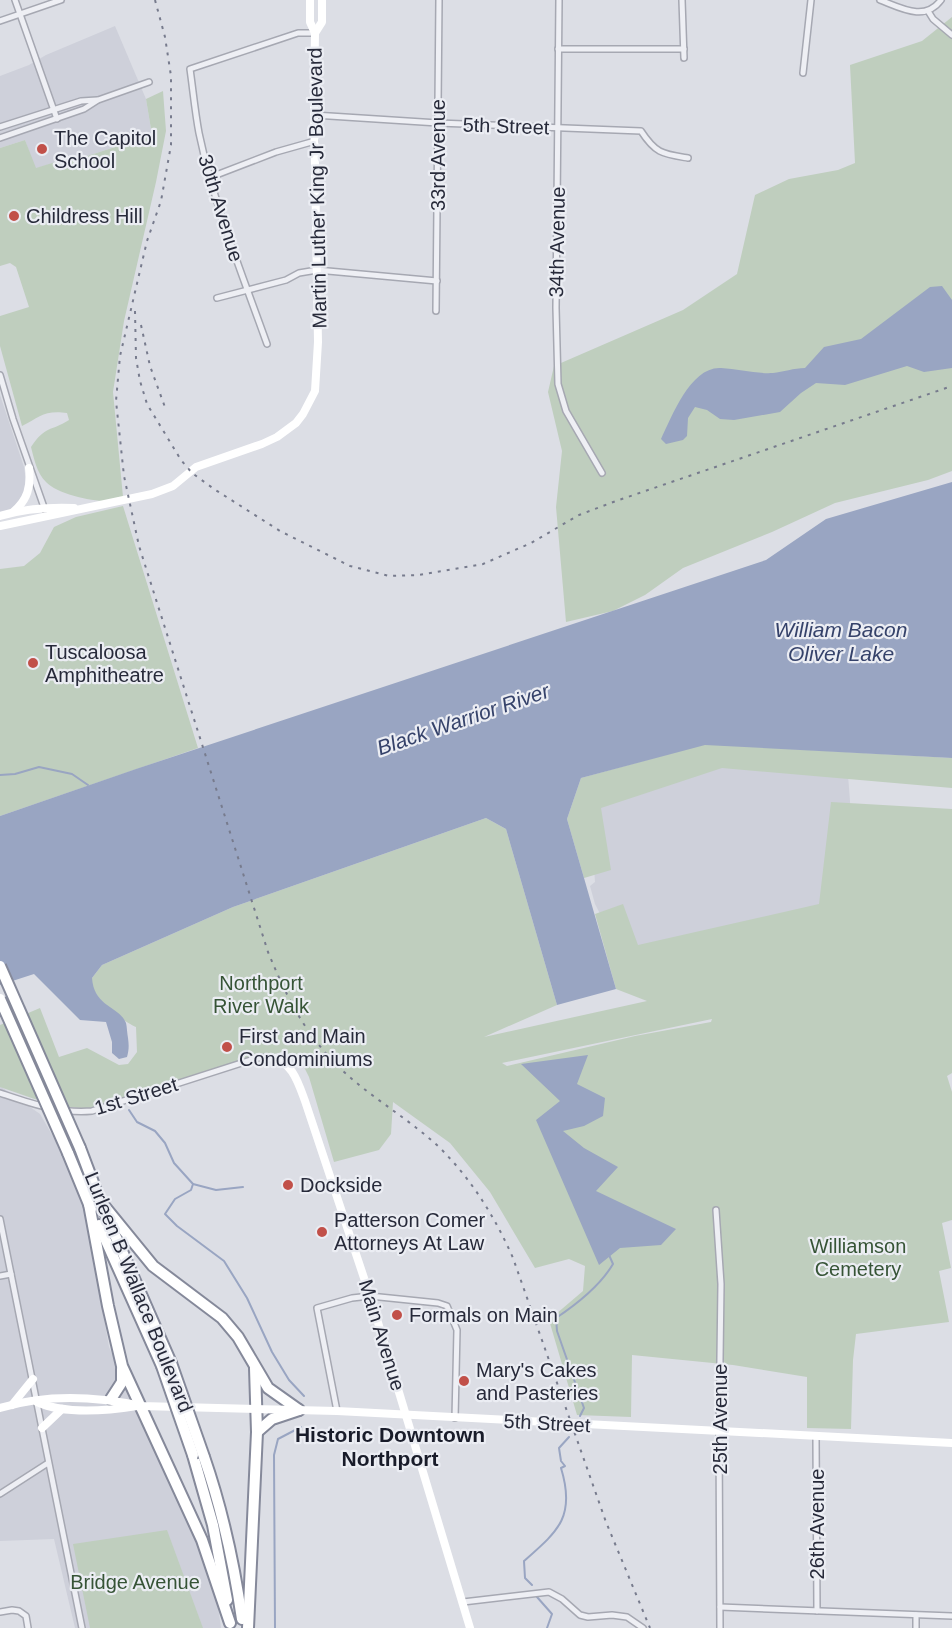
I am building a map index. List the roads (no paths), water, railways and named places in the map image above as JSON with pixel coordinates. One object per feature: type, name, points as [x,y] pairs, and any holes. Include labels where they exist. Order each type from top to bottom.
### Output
[{"type":"highway","name":"Lurleen B Wallace Boulevard","points":[[0,966],[80,1148],[94,1202]]},
{"type":"highway","name":"Lurleen B Wallace Boulevard","points":[[0,999],[68,1153],[94,1202],[167,1364],[199,1456],[216,1492],[246,1628]]},
{"type":"highway","points":[[94,1202],[108,1306],[122,1366],[202,1540],[230,1626]]},
{"type":"highway","points":[[94,1202],[153,1266],[222,1318],[237,1337],[268,1388],[299,1410]]},
{"type":"highway","points":[[111,1400],[122,1382],[122,1366]]},
{"type":"highway","points":[[246,1628],[257,1432],[255,1368]]},
{"type":"highway","points":[[257,1432],[272,1419],[299,1410]]},
{"type":"highway","name":"Lurleen B Wallace Boulevard","points":[[199,1456],[230,1626]]},
{"type":"main road","name":"Martin Luther King Jr Boulevard","points":[[46,513],[81,509],[152,494],[173,486],[196,467],[278,437],[303,414],[315,391],[318,342],[315,33],[310,22],[310,0]]},
{"type":"main road","name":"Martin Luther King Jr Boulevard","points":[[315,33],[322,22],[322,0]]},
{"type":"main road","points":[[12,512],[23,503],[28,491],[29,468]]},
{"type":"main road","points":[[0,516],[12,512],[46,513]]},
{"type":"main road","points":[[0,526],[46,513]]},
{"type":"main road","name":"Main Avenue","points":[[270,1057],[280,1059],[287,1064],[297,1078],[370,1296],[470,1628]]},
{"type":"main road","points":[[12,1405],[33,1379]]},
{"type":"main road","name":"5th Street","points":[[37,1401],[52,1397],[111,1400],[141,1406]]},
{"type":"main road","points":[[0,1408],[37,1401]]},
{"type":"main road","name":"5th Street","points":[[37,1401],[52,1409],[114,1410],[141,1406],[256,1408],[952,1443]]},
{"type":"main road","points":[[42,1428],[62,1409]]},
{"type":"street","points":[[15,0],[57,119]]},
{"type":"street","points":[[0,21],[61,0]]},
{"type":"street","name":"33rd Avenue","points":[[436,311],[439,0]]},
{"type":"street","name":"34th Avenue","points":[[559,0],[556,308],[558,384],[566,411],[602,473]]},
{"type":"street","points":[[682,0],[684,58]]},
{"type":"street","points":[[803,73],[811,0]]},
{"type":"street","points":[[880,0],[913,12],[928,11],[942,0]]},
{"type":"street","points":[[928,11],[933,19],[952,35]]},
{"type":"street","name":"30th Avenue","points":[[267,344],[226,232],[199,133],[190,69],[298,33],[315,33]]},
{"type":"street","points":[[558,49],[684,49]]},
{"type":"street","points":[[0,138],[84,109],[98,100],[149,82]]},
{"type":"street","points":[[0,127],[81,101],[98,100]]},
{"type":"street","name":"5th Street","points":[[314,115],[438,123],[641,131],[656,150],[688,158]]},
{"type":"street","points":[[211,177],[276,152],[315,141]]},
{"type":"street","points":[[217,298],[285,280],[299,273],[317,270],[437,281]]},
{"type":"street","points":[[0,377],[46,513]]},
{"type":"street","name":"1st Street","points":[[0,1093],[37,1105],[76,1113],[92,1111],[257,1058],[270,1057]]},
{"type":"street","name":"25th Avenue","points":[[716,1209],[722,1284],[719,1432],[720,1628]]},
{"type":"street","points":[[0,1219],[82,1628]]},
{"type":"street","points":[[0,1276],[11,1274]]},
{"type":"street","points":[[337,1412],[317,1308],[352,1298],[370,1296],[438,1303],[447,1306],[457,1330],[455,1418]]},
{"type":"street","name":"26th Avenue","points":[[816,1437],[817,1611]]},
{"type":"street","points":[[0,1494],[48,1464]]},
{"type":"street","points":[[463,1602],[549,1592],[562,1599],[580,1615],[627,1617],[643,1628]]},
{"type":"street","points":[[720,1607],[952,1616]]},
{"type":"street","points":[[2,1611],[19,1611],[26,1616],[28,1628]]},
{"type":"street","points":[[916,1615],[916,1628]]},
{"type":"water","points":[[942,286],[952,300],[952,368],[924,372],[907,366],[845,385],[816,383],[780,412],[734,420],[720,419],[707,410],[695,407],[688,418],[687,436],[683,440],[666,444],[661,439],[684,394],[701,375],[710,370],[721,368],[767,373],[805,368],[824,347],[861,339],[930,287]]},
{"type":"water","name":"William Bacon Oliver Lake","points":[[952,482],[952,758],[705,745],[581,778],[567,819],[616,989],[557,1005],[506,829],[486,818],[233,907],[102,965],[92,978],[94,988],[97,995],[123,1017],[126,1023],[129,1045],[127,1057],[119,1059],[112,1053],[112,1042],[106,1022],[80,1020],[34,974],[0,985],[0,816],[766,560],[826,519]]},
{"type":"water","points":[[588,1055],[577,1084],[605,1098],[603,1116],[584,1126],[563,1131],[584,1148],[618,1167],[596,1191],[676,1229],[661,1245],[620,1248],[599,1265],[536,1120],[560,1101],[521,1064]]},
{"type":"waterway","points":[[0,775],[15,774],[39,767],[72,774],[88,785]]},
{"type":"waterway","points":[[129,1110],[137,1122],[155,1131],[165,1143],[174,1163],[193,1184],[191,1190],[175,1199],[165,1214],[177,1226],[224,1261],[247,1298],[272,1352],[289,1380],[304,1396]]},
{"type":"waterway","points":[[193,1184],[216,1190],[243,1187]]},
{"type":"waterway","points":[[580,1416],[584,1408],[557,1331],[556,1318],[580,1301],[602,1280],[613,1264],[609,1255]]},
{"type":"waterway","points":[[275,1628],[274,1455],[278,1439],[301,1427]]},
{"type":"waterway","points":[[532,1585],[525,1578],[524,1561],[555,1531],[565,1511],[565,1485],[561,1468],[565,1466],[561,1461],[559,1448],[569,1437]]},
{"type":"waterway","points":[[537,1597],[552,1614],[547,1628]]},
{"type":"railway","points":[[155,0],[165,37],[171,76],[171,145],[161,201],[147,241],[120,356],[116,401],[124,476],[139,546],[268,952],[285,991],[306,1028],[324,1051],[350,1078],[440,1148],[472,1186],[499,1228],[513,1258],[606,1522],[650,1628]]},
{"type":"railway","points":[[135,311],[136,358],[147,404],[181,460],[192,473],[280,531],[350,566],[389,576],[418,575],[483,564],[531,543],[579,515],[952,386]]},
{"type":"railway","points":[[141,325],[150,366],[166,410]]},
{"type":"place","name":"The Capitol School","points":[[42,149]]},
{"type":"place","name":"Childress Hill","points":[[14,216]]},
{"type":"place","name":"Tuscaloosa Amphitheatre","points":[[33,663]]},
{"type":"place","name":"First and Main Condominiums","points":[[227,1047]]},
{"type":"place","name":"Dockside","points":[[288,1185]]},
{"type":"place","name":"Patterson Comer Attorneys At Law","points":[[322,1232]]},
{"type":"place","name":"Formals on Main","points":[[397,1315]]},
{"type":"place","name":"Mary's Cakes and Pasteries","points":[[464,1381]]},
{"type":"district","name":"Historic Downtown Northport","points":[[390,1446]]},
{"type":"water label","name":"Black Warrior River","points":[[463,719]]},
{"type":"park label","name":"Northport River Walk","points":[[261,994]]},
{"type":"park label","name":"Williamson Cemetery","points":[[858,1258]]},
{"type":"park label","name":"Bridge Avenue","points":[[135,1582]]}]
